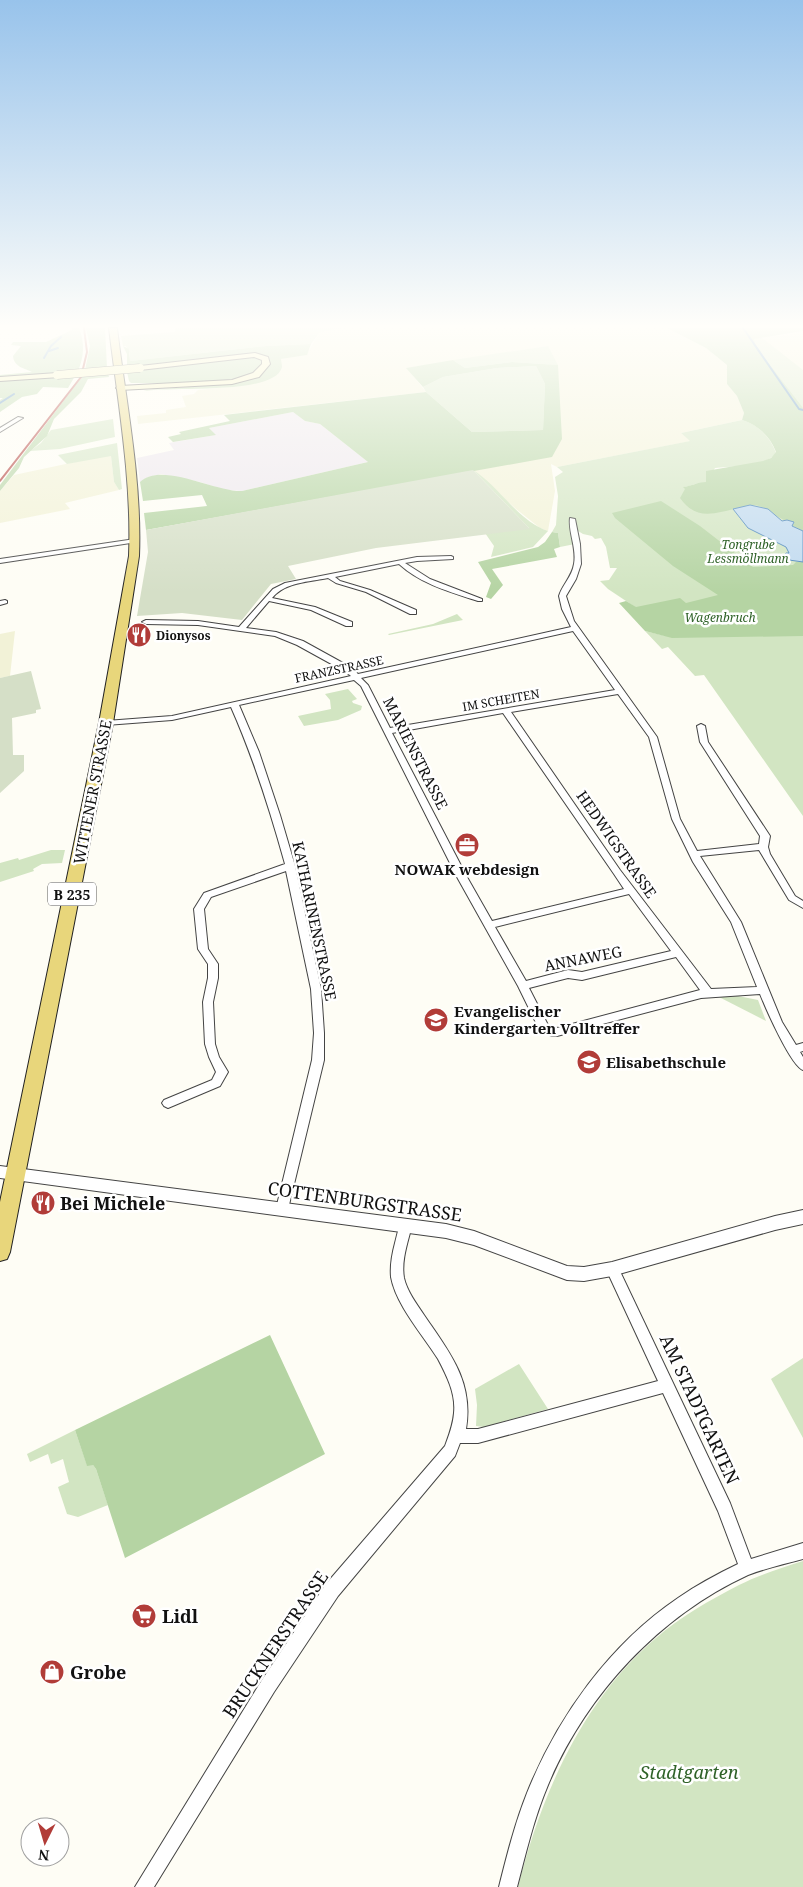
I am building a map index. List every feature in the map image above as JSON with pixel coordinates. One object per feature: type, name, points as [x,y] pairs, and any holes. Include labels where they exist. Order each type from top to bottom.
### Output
[{"type":"main road","name":"WITTENER STRASSE","points":[[0,1252],[8,1173],[106,723],[128,600],[135,541],[124,416]]},
{"type":"street","points":[[0,430],[20,418]]},
{"type":"street","points":[[572,519],[578,544],[578,557],[576,570],[562,592],[561,598],[575,628],[656,741],[674,815],[694,854],[736,922],[777,1023],[798,1048],[803,1066]]},
{"type":"street","points":[[0,561],[135,541]]},
{"type":"street","points":[[242,628],[275,590],[287,584],[400,562],[435,557],[451,558]]},
{"type":"street","points":[[400,562],[411,572],[423,578],[480,600]]},
{"type":"street","points":[[328,575],[338,582],[368,591],[412,612]]},
{"type":"street","points":[[267,599],[313,608],[349,624]]},
{"type":"street","name":"MARIENSTRASSE","points":[[146,622],[198,622],[272,633],[294,640],[349,670],[357,677],[364,685],[462,877],[490,925],[544,1028],[557,1032],[708,992]]},
{"type":"street","name":"FRANZSTRASSE","points":[[106,723],[172,718],[575,628]]},
{"type":"street","name":"IM SCHEITEN","points":[[387,731],[620,691]]},
{"type":"street","name":"KATHARINENSTRASSE","points":[[234,704],[255,752],[276,815],[290,866],[316,989],[319,1033],[318,1060],[304,1125],[282,1209]]},
{"type":"street","name":"HEDWIGSTRASSE","points":[[505,710],[570,802],[578,817],[708,992]]},
{"type":"street","points":[[701,726],[704,742],[765,836],[763,847],[765,854],[792,898],[803,905]]},
{"type":"street","points":[[694,854],[763,847]]},
{"type":"street","points":[[168,1103],[216,1083],[222,1072],[210,1044],[208,1002],[213,978],[213,964],[204,949],[198,910],[202,902],[207,895],[290,866]]},
{"type":"street","points":[[490,925],[632,890]]},
{"type":"street","name":"ANNAWEG","points":[[523,986],[568,974],[582,976],[678,953]]},
{"type":"street","points":[[708,992],[763,990]]},
{"type":"street","name":"COTTENBURGSTRASSE","points":[[8,1173],[446,1231],[474,1238],[567,1273],[592,1274],[803,1217]]},
{"type":"street","name":"BRUCKNERSTRASSE","points":[[144,1887],[268,1686],[332,1590],[450,1451],[458,1436],[463,1414],[460,1388],[445,1359],[406,1299],[398,1279],[399,1256],[406,1225]]},
{"type":"street","name":"AM STADTGARTEN","points":[[612,1269],[725,1508],[747,1568]]},
{"type":"street","points":[[458,1436],[478,1436],[667,1385]]},
{"type":"street","points":[[508,1887],[526,1821],[547,1766],[582,1704],[625,1652],[673,1612],[718,1582],[747,1568],[803,1551]]},
{"type":"shaded area","points":[[272,416],[298,416],[305,421],[320,424],[368,462],[242,491],[225,490],[200,482],[161,474],[148,477],[140,482],[137,458],[174,450],[169,443],[215,435],[209,428]]},
{"type":"green space","points":[[52,416],[57,416],[47,436],[24,457],[19,468],[0,491],[0,485]]},
{"type":"green space","points":[[137,416],[209,416],[138,424]]},
{"type":"green space","points":[[225,416],[272,416],[209,428],[216,435],[173,442],[168,437],[181,434],[179,432],[230,421]]},
{"type":"green space","points":[[298,416],[454,416],[472,432],[543,430],[544,416],[561,416],[562,439],[552,457],[146,530],[144,513],[207,506],[202,495],[143,501],[140,482],[149,476],[174,476],[242,491],[368,462],[320,424],[305,421]]},
{"type":"green space","points":[[454,416],[544,416],[543,430],[472,432]]},
{"type":"green space","points":[[551,416],[743,416],[742,420],[681,433],[691,441],[557,467],[551,464],[555,491],[548,531],[540,528],[516,509],[473,470],[552,456]]},
{"type":"green space","points":[[743,416],[803,416],[803,531],[791,525],[794,523],[783,520],[757,505],[708,514],[694,511],[680,498],[685,489],[683,487],[706,482],[706,471],[763,461],[771,458],[776,452],[763,432],[742,420]]},
{"type":"green space","points":[[760,416],[803,416],[803,816],[704,675],[695,676],[668,647],[662,649],[645,631],[666,636],[635,607],[608,589],[600,581],[609,580],[617,568],[610,568],[606,547],[601,538],[595,539],[575,529],[575,544],[560,547],[558,533],[552,532],[556,525],[558,496],[555,477],[563,472],[557,467],[690,441],[681,433],[742,420],[759,428],[771,442],[776,453],[771,458],[756,464],[715,468],[707,482],[775,465],[780,447]],"holes":[[[705,483],[685,488],[684,487]]]},
{"type":"green space","points":[[113,419],[115,437],[60,449],[30,451],[41,443],[51,430]]},
{"type":"green space","points":[[117,443],[122,489],[119,490],[114,482],[111,456],[67,464],[58,455]]},
{"type":"green space","points":[[108,455],[111,456],[114,482],[119,490],[65,503],[70,509],[0,523],[0,491],[14,475]]},
{"type":"green space","points":[[473,470],[527,520],[548,531],[533,547],[491,557],[494,546],[485,533],[529,528]]},
{"type":"green space","points":[[473,470],[530,529],[376,548],[288,566],[296,579],[271,584],[242,620],[182,613],[137,616],[148,552],[146,530]]},
{"type":"green space","name":"Wagenbruch","points":[[661,501],[700,526],[753,567],[793,565],[796,562],[803,562],[803,636],[672,638],[645,631],[619,603],[626,601],[636,607],[680,598],[686,603],[718,595],[673,566],[615,518],[612,513]]},
{"type":"green space","points":[[552,532],[558,533],[560,547],[554,549],[557,557],[492,569],[503,585],[491,599],[486,597],[491,583],[478,562],[538,547],[545,542]]},
{"type":"green space","points":[[457,614],[463,620],[388,634],[433,624]]},
{"type":"green space","points":[[15,631],[10,676],[0,678],[0,634]]},
{"type":"green space","points":[[31,671],[41,709],[36,710],[36,713],[12,718],[13,755],[24,755],[24,771],[0,793],[0,678]]},
{"type":"green space","points":[[348,689],[357,699],[352,701],[353,703],[362,706],[361,710],[338,720],[304,726],[298,716],[331,709],[330,700],[325,694]]},
{"type":"green space","points":[[51,850],[65,850],[62,863],[42,864],[33,869],[34,871],[0,882],[0,863],[18,858],[19,860]]},
{"type":"green space","points":[[738,996],[758,1000],[766,1021],[719,997]]},
{"type":"green space","points":[[270,1335],[325,1454],[125,1558],[96,1469],[93,1465],[87,1466],[75,1430]]},
{"type":"green space","points":[[803,1358],[803,1438],[771,1379]]},
{"type":"green space","points":[[519,1364],[548,1409],[484,1427],[476,1426],[477,1405],[475,1389]]},
{"type":"green space","points":[[75,1430],[87,1465],[93,1465],[96,1469],[108,1505],[78,1517],[67,1514],[58,1487],[69,1482],[63,1459],[51,1464],[48,1454],[30,1462],[27,1454]]},
{"type":"green space","name":"Stadtgarten","points":[[803,1561],[803,1887],[518,1887],[527,1852],[539,1818],[552,1784],[568,1752],[586,1720],[606,1691],[630,1663],[665,1630],[706,1603],[754,1578]]},
{"type":"water","points":[[750,505],[768,509],[782,521],[794,522],[792,526],[803,531],[803,562],[782,559],[786,553],[789,553],[786,547],[748,528],[733,509]]},
{"type":"railway","points":[[0,481],[51,416]]},
{"type":"place","name":"Dionysos","points":[[139,635]]},
{"type":"place","name":"NOWAK webdesign","points":[[467,845]]},
{"type":"place","name":"Evangelischer Kindergarten Volltreffer","points":[[436,1020]]},
{"type":"place","name":"Elisabethschule","points":[[589,1062]]},
{"type":"place","name":"Bei Michele","points":[[43,1203]]},
{"type":"place","name":"Lidl","points":[[144,1616]]},
{"type":"place","name":"Grobe","points":[[52,1672]]},
{"type":"park label","name":"Tongrube Lessmöllmann","points":[[748,551]]}]
